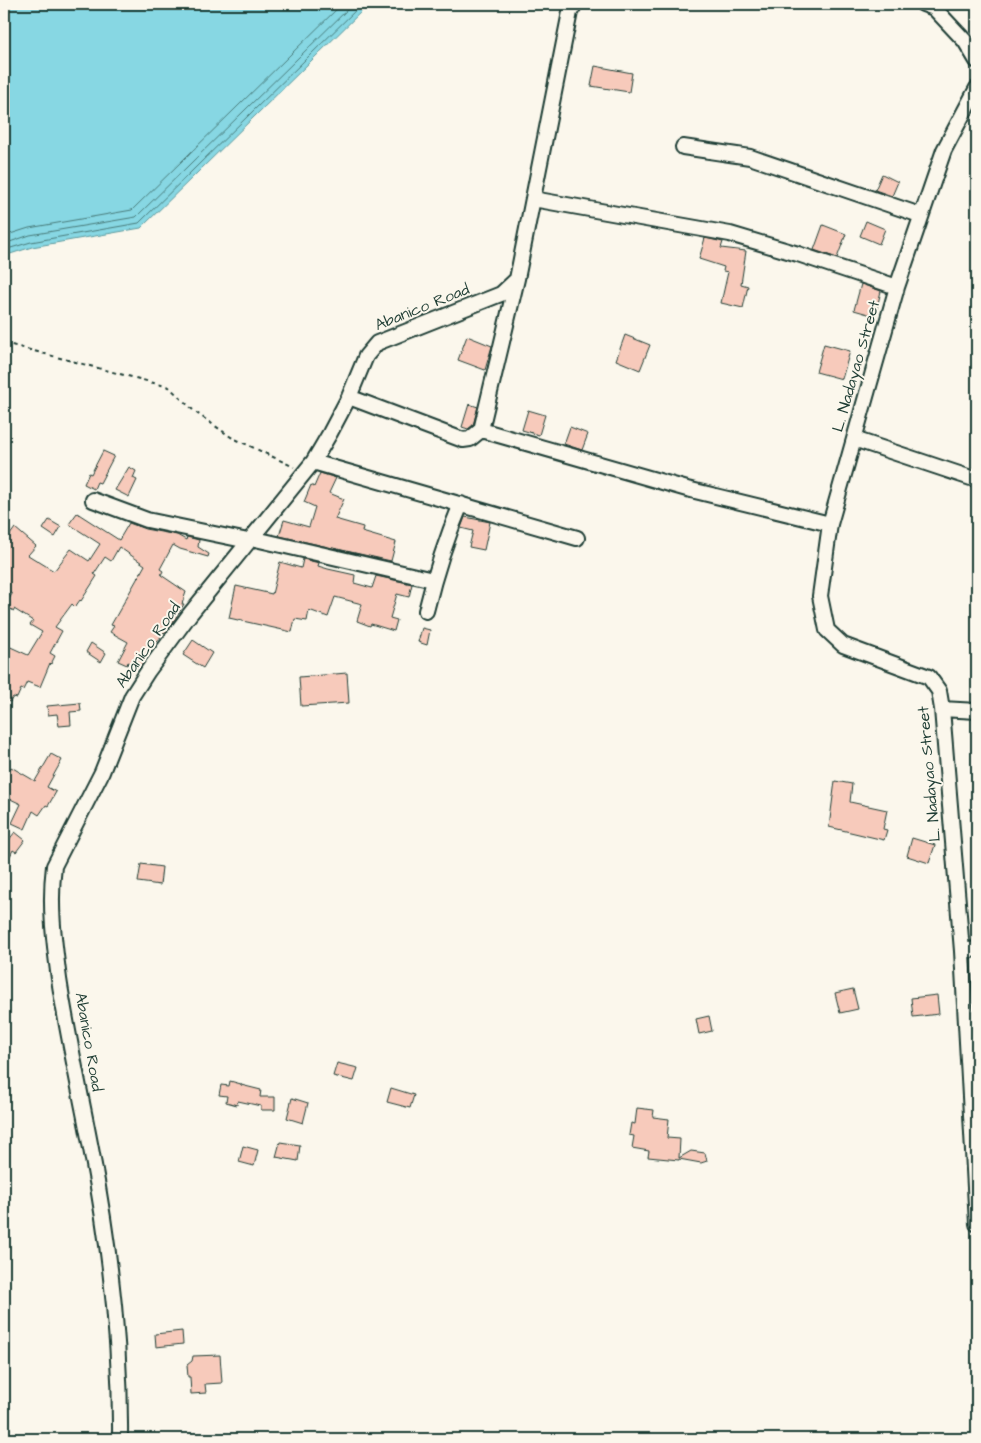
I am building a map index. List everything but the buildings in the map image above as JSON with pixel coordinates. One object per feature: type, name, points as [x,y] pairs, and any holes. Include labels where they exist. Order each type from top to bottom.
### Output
[{"type":"street","points":[[349,397],[463,440],[470,439],[480,430],[517,279],[570,12],[575,4]]},
{"type":"street","points":[[923,4],[934,8],[965,42],[977,61]]},
{"type":"street","name":"L. Nadayao Street","points":[[977,88],[944,150],[920,215],[897,287],[830,524],[820,596],[827,630],[843,645],[929,676],[938,691],[942,709],[962,951],[977,1224]]},
{"type":"street","points":[[683,148],[750,157],[920,215]]},
{"type":"street","points":[[533,199],[730,234],[798,254],[897,287]]},
{"type":"street","name":"Abanico Road","points":[[120,1439],[118,1352],[108,1249],[92,1154],[65,1016],[54,941],[52,882],[54,866],[102,772],[132,696],[180,628],[249,539],[309,467],[349,397],[366,356],[377,343],[501,294],[517,279]]},
{"type":"street","points":[[480,430],[687,489],[830,524]]},
{"type":"street","points":[[854,439],[977,480]]},
{"type":"street","points":[[309,467],[461,504],[577,538]]},
{"type":"street","points":[[93,500],[147,520],[249,539],[433,580]]},
{"type":"street","points":[[426,611],[446,538],[461,504]]},
{"type":"street","points":[[942,709],[977,711]]},
{"type":"street","points":[[962,951],[977,950]]},
{"type":"path","points":[[4,343],[169,387],[195,412],[231,437],[309,467]]},
{"type":"water","points":[[4,4],[369,4],[141,228],[32,247],[4,256]]}]
